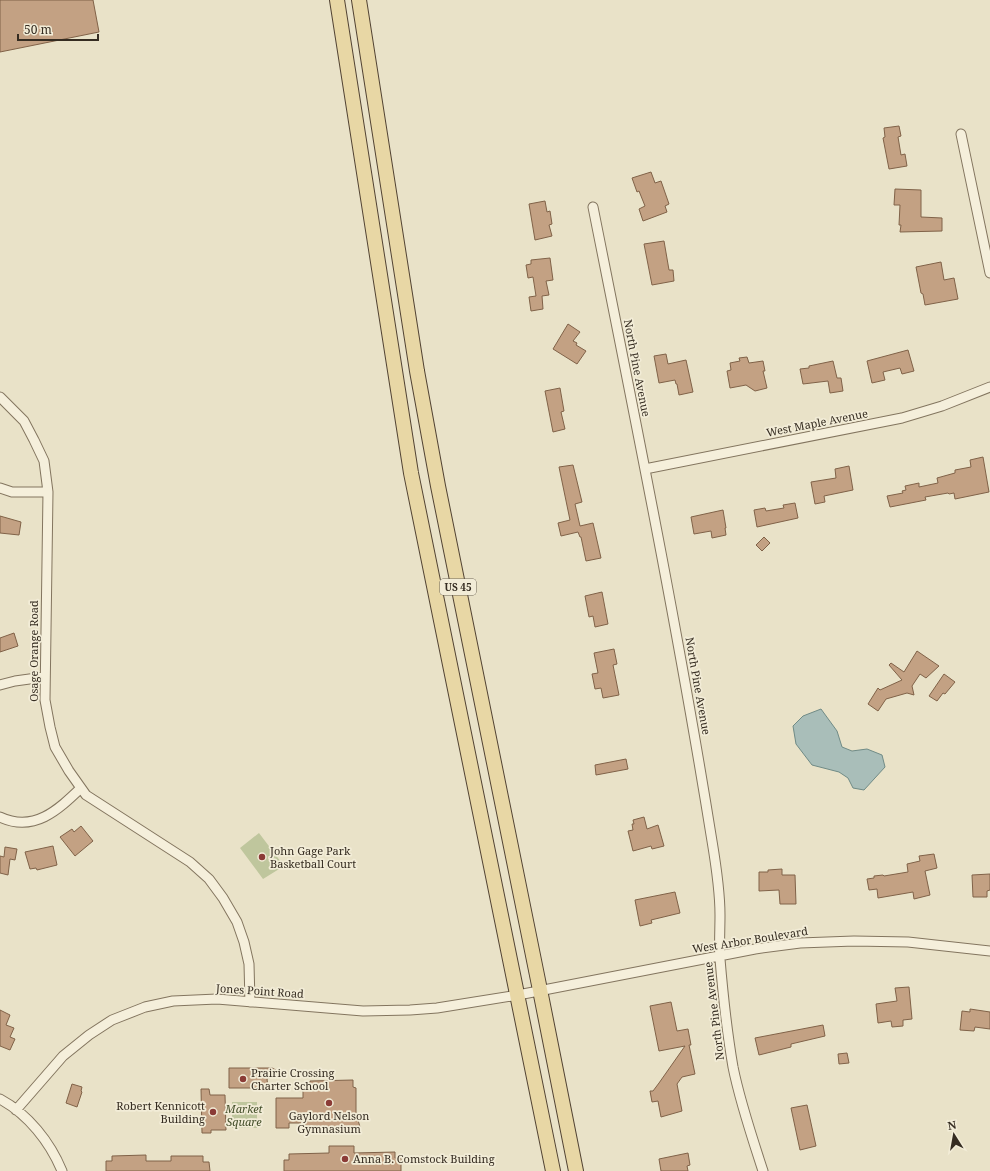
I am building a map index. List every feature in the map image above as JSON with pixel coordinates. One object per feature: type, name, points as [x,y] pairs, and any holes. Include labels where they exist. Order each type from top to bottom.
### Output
[{"type":"main road","name":"US 45","points":[[337,0],[411,473],[553,1171]]},
{"type":"main road","name":"US 45","points":[[359,0],[417,371],[436,479],[576,1171]]},
{"type":"street","points":[[961,134],[990,273]]},
{"type":"street","name":"North Pine Avenue","points":[[593,207],[690,705],[714,852],[720,912],[720,956],[729,1042],[746,1118],[763,1171]]},
{"type":"street","name":"West Maple Avenue","points":[[645,469],[902,418],[942,406],[990,387]]},
{"type":"street","name":"Osage Orange Road","points":[[0,397],[24,421],[44,461],[48,492],[44,677],[45,700],[55,747],[69,771],[86,795],[190,862],[210,879],[237,922],[244,942],[249,964],[250,1002]]},
{"type":"street","points":[[0,488],[12,492],[48,492]]},
{"type":"street","points":[[0,685],[15,681],[44,677]]},
{"type":"street","points":[[0,817],[14,822],[29,822],[44,818],[63,806],[81,788]]},
{"type":"street","name":"West Arbor Boulevard","points":[[540,990],[720,956],[800,943],[854,941],[908,942],[990,951]]},
{"type":"street","name":"Jones Point Road","points":[[16,1110],[63,1056],[88,1035],[112,1020],[145,1007],[173,1001],[217,999],[363,1010],[410,1010],[437,1008],[540,990]]},
{"type":"street","points":[[0,1100],[24,1116],[40,1134],[56,1158],[62,1171]]},
{"type":"green space","name":"John Gage Park Basketball Court","points":[[259,833],[284,866],[263,879],[240,848]]},
{"type":"green space","name":"Market Square","points":[[232,1102],[257,1102],[257,1128],[232,1128]]},
{"type":"water","points":[[821,709],[837,731],[842,747],[852,751],[867,749],[882,755],[885,767],[864,790],[853,788],[848,778],[839,772],[812,765],[796,744],[793,726],[803,716]]},
{"type":"building","points":[[0,0],[93,0],[99,32],[0,52]]},
{"type":"building","points":[[899,126],[901,136],[898,137],[901,155],[905,154],[907,166],[889,169],[883,138],[885,137],[884,128]]},
{"type":"building","points":[[651,172],[655,183],[661,181],[669,204],[665,206],[667,212],[643,221],[639,209],[645,206],[639,191],[637,192],[632,178]]},
{"type":"building","points":[[895,189],[921,190],[921,217],[942,218],[942,231],[900,232],[900,205],[894,205]]},
{"type":"building","points":[[545,201],[547,212],[550,211],[552,224],[549,225],[552,236],[535,240],[529,204]]},
{"type":"building","points":[[664,241],[669,270],[673,270],[674,281],[652,285],[644,244]]},
{"type":"building","points":[[550,258],[553,280],[546,281],[549,295],[542,296],[543,309],[531,311],[529,297],[536,296],[533,277],[528,278],[526,265],[531,264],[531,260]]},
{"type":"building","points":[[941,262],[944,280],[954,278],[958,299],[925,305],[916,267]]},
{"type":"building","points":[[568,324],[580,332],[573,341],[577,343],[576,345],[586,351],[577,364],[553,349]]},
{"type":"building","points":[[908,350],[914,371],[902,374],[900,368],[883,372],[885,380],[872,383],[867,361]]},
{"type":"building","points":[[666,354],[668,364],[686,360],[693,392],[679,395],[675,380],[659,383],[654,356]]},
{"type":"building","points":[[747,357],[749,363],[763,361],[765,371],[763,371],[767,388],[755,391],[746,385],[730,388],[727,371],[731,370],[730,363],[740,361],[739,358]]},
{"type":"building","points":[[833,361],[837,378],[841,378],[843,391],[830,393],[828,381],[803,384],[800,369]]},
{"type":"building","points":[[560,388],[564,411],[561,412],[565,429],[553,432],[545,391]]},
{"type":"building","points":[[983,457],[989,492],[955,499],[954,493],[948,493],[925,497],[926,500],[890,507],[887,496],[903,493],[902,491],[906,490],[905,486],[919,483],[919,487],[938,483],[937,478],[955,473],[955,470],[971,467],[970,460]]},
{"type":"building","points":[[573,465],[582,502],[575,504],[580,526],[593,523],[601,558],[586,561],[581,537],[578,532],[561,536],[558,523],[570,520],[559,467]]},
{"type":"building","points":[[849,466],[853,490],[824,496],[825,502],[815,504],[811,482],[836,478],[835,469]]},
{"type":"building","points":[[795,503],[798,518],[757,527],[754,510],[765,508],[766,511],[784,508],[783,505]]},
{"type":"building","points":[[723,510],[726,535],[712,538],[711,531],[694,534],[691,517]]},
{"type":"building","points":[[0,516],[21,522],[19,535],[0,533]]},
{"type":"building","points":[[764,537],[770,543],[762,551],[756,545]]},
{"type":"building","points":[[602,592],[608,624],[595,627],[593,616],[589,617],[585,596]]},
{"type":"building","points":[[14,633],[18,646],[0,652],[0,638]]},
{"type":"building","points":[[614,649],[617,664],[613,665],[619,695],[603,698],[601,688],[595,689],[592,674],[598,673],[594,653]]},
{"type":"building","points":[[917,651],[939,666],[926,678],[920,674],[912,686],[914,695],[907,693],[886,699],[878,711],[868,704],[878,688],[880,690],[902,680],[889,665],[891,663],[904,672]]},
{"type":"building","points":[[944,674],[955,682],[937,701],[929,696]]},
{"type":"building","points":[[626,759],[628,769],[596,775],[595,765]]},
{"type":"building","points":[[644,817],[647,829],[658,825],[664,846],[652,849],[651,846],[633,851],[628,831],[633,830],[633,820]]},
{"type":"building","points":[[81,826],[93,841],[75,856],[60,837],[72,829],[74,832]]},
{"type":"building","points":[[53,846],[57,865],[37,870],[36,868],[30,869],[25,852]]},
{"type":"building","points":[[5,847],[17,849],[15,860],[10,859],[8,875],[0,873],[0,856],[4,857]]},
{"type":"building","points":[[934,854],[937,868],[925,871],[930,895],[914,899],[913,892],[878,898],[877,889],[869,890],[867,879],[874,878],[874,876],[908,872],[907,864],[920,861],[919,856]]},
{"type":"building","points":[[782,869],[782,875],[795,875],[796,904],[780,904],[779,890],[759,891],[759,872]]},
{"type":"building","points":[[990,874],[990,890],[987,891],[987,897],[973,897],[972,875]]},
{"type":"building","points":[[675,892],[680,913],[651,920],[652,923],[640,926],[635,900]]},
{"type":"building","points":[[909,987],[912,1019],[903,1020],[903,1026],[892,1027],[891,1021],[878,1023],[876,1004],[897,1001],[895,988]]},
{"type":"building","points":[[671,1002],[677,1031],[688,1029],[691,1045],[689,1045],[695,1074],[682,1077],[677,1084],[682,1111],[661,1117],[658,1101],[652,1102],[650,1091],[653,1091],[685,1046],[659,1051],[650,1006]]},
{"type":"building","points":[[970,1009],[990,1012],[990,1029],[975,1027],[974,1031],[960,1030],[962,1011],[970,1012]]},
{"type":"building","points":[[0,1010],[10,1015],[6,1025],[14,1028],[10,1037],[15,1039],[10,1050],[0,1046]]},
{"type":"building","points":[[823,1025],[825,1036],[791,1044],[791,1047],[759,1055],[755,1038]]},
{"type":"building","points":[[847,1053],[849,1063],[839,1064],[838,1054]]},
{"type":"building","points":[[229,1068],[272,1068],[276,1070],[276,1073],[274,1076],[267,1079],[268,1088],[229,1088]]},
{"type":"building","name":"Gaylord Nelson Gymnasium","points":[[353,1080],[353,1087],[356,1088],[356,1117],[360,1127],[305,1128],[305,1123],[289,1123],[289,1128],[276,1128],[276,1098],[303,1098],[303,1089],[306,1089],[306,1084],[310,1084],[310,1081]]},
{"type":"building","points":[[72,1084],[82,1087],[82,1092],[77,1107],[66,1103]]},
{"type":"building","name":"Robert Kennicott Building","points":[[201,1089],[209,1089],[210,1095],[225,1095],[226,1130],[211,1130],[211,1133],[202,1133]]},
{"type":"building","points":[[807,1105],[816,1146],[800,1150],[791,1108]]},
{"type":"building","name":"Anna B. Comstock Building","points":[[329,1146],[354,1146],[354,1153],[395,1152],[395,1158],[401,1158],[401,1171],[284,1171],[284,1160],[289,1160],[289,1154],[329,1153]]},
{"type":"building","points":[[688,1153],[690,1165],[687,1166],[688,1171],[661,1171],[659,1159]]},
{"type":"building","points":[[146,1155],[146,1161],[171,1161],[171,1156],[203,1156],[203,1162],[209,1162],[210,1171],[106,1171],[106,1161],[112,1161],[112,1156]]},
{"type":"place","name":"John Gage Park Basketball Court","points":[[262,857]]},
{"type":"place","name":"Prairie Crossing Charter School","points":[[243,1079]]},
{"type":"place","name":"Gaylord Nelson Gymnasium","points":[[329,1103]]},
{"type":"place","name":"Robert Kennicott Building","points":[[213,1112]]},
{"type":"place","name":"Anna B. Comstock Building","points":[[345,1159]]}]
